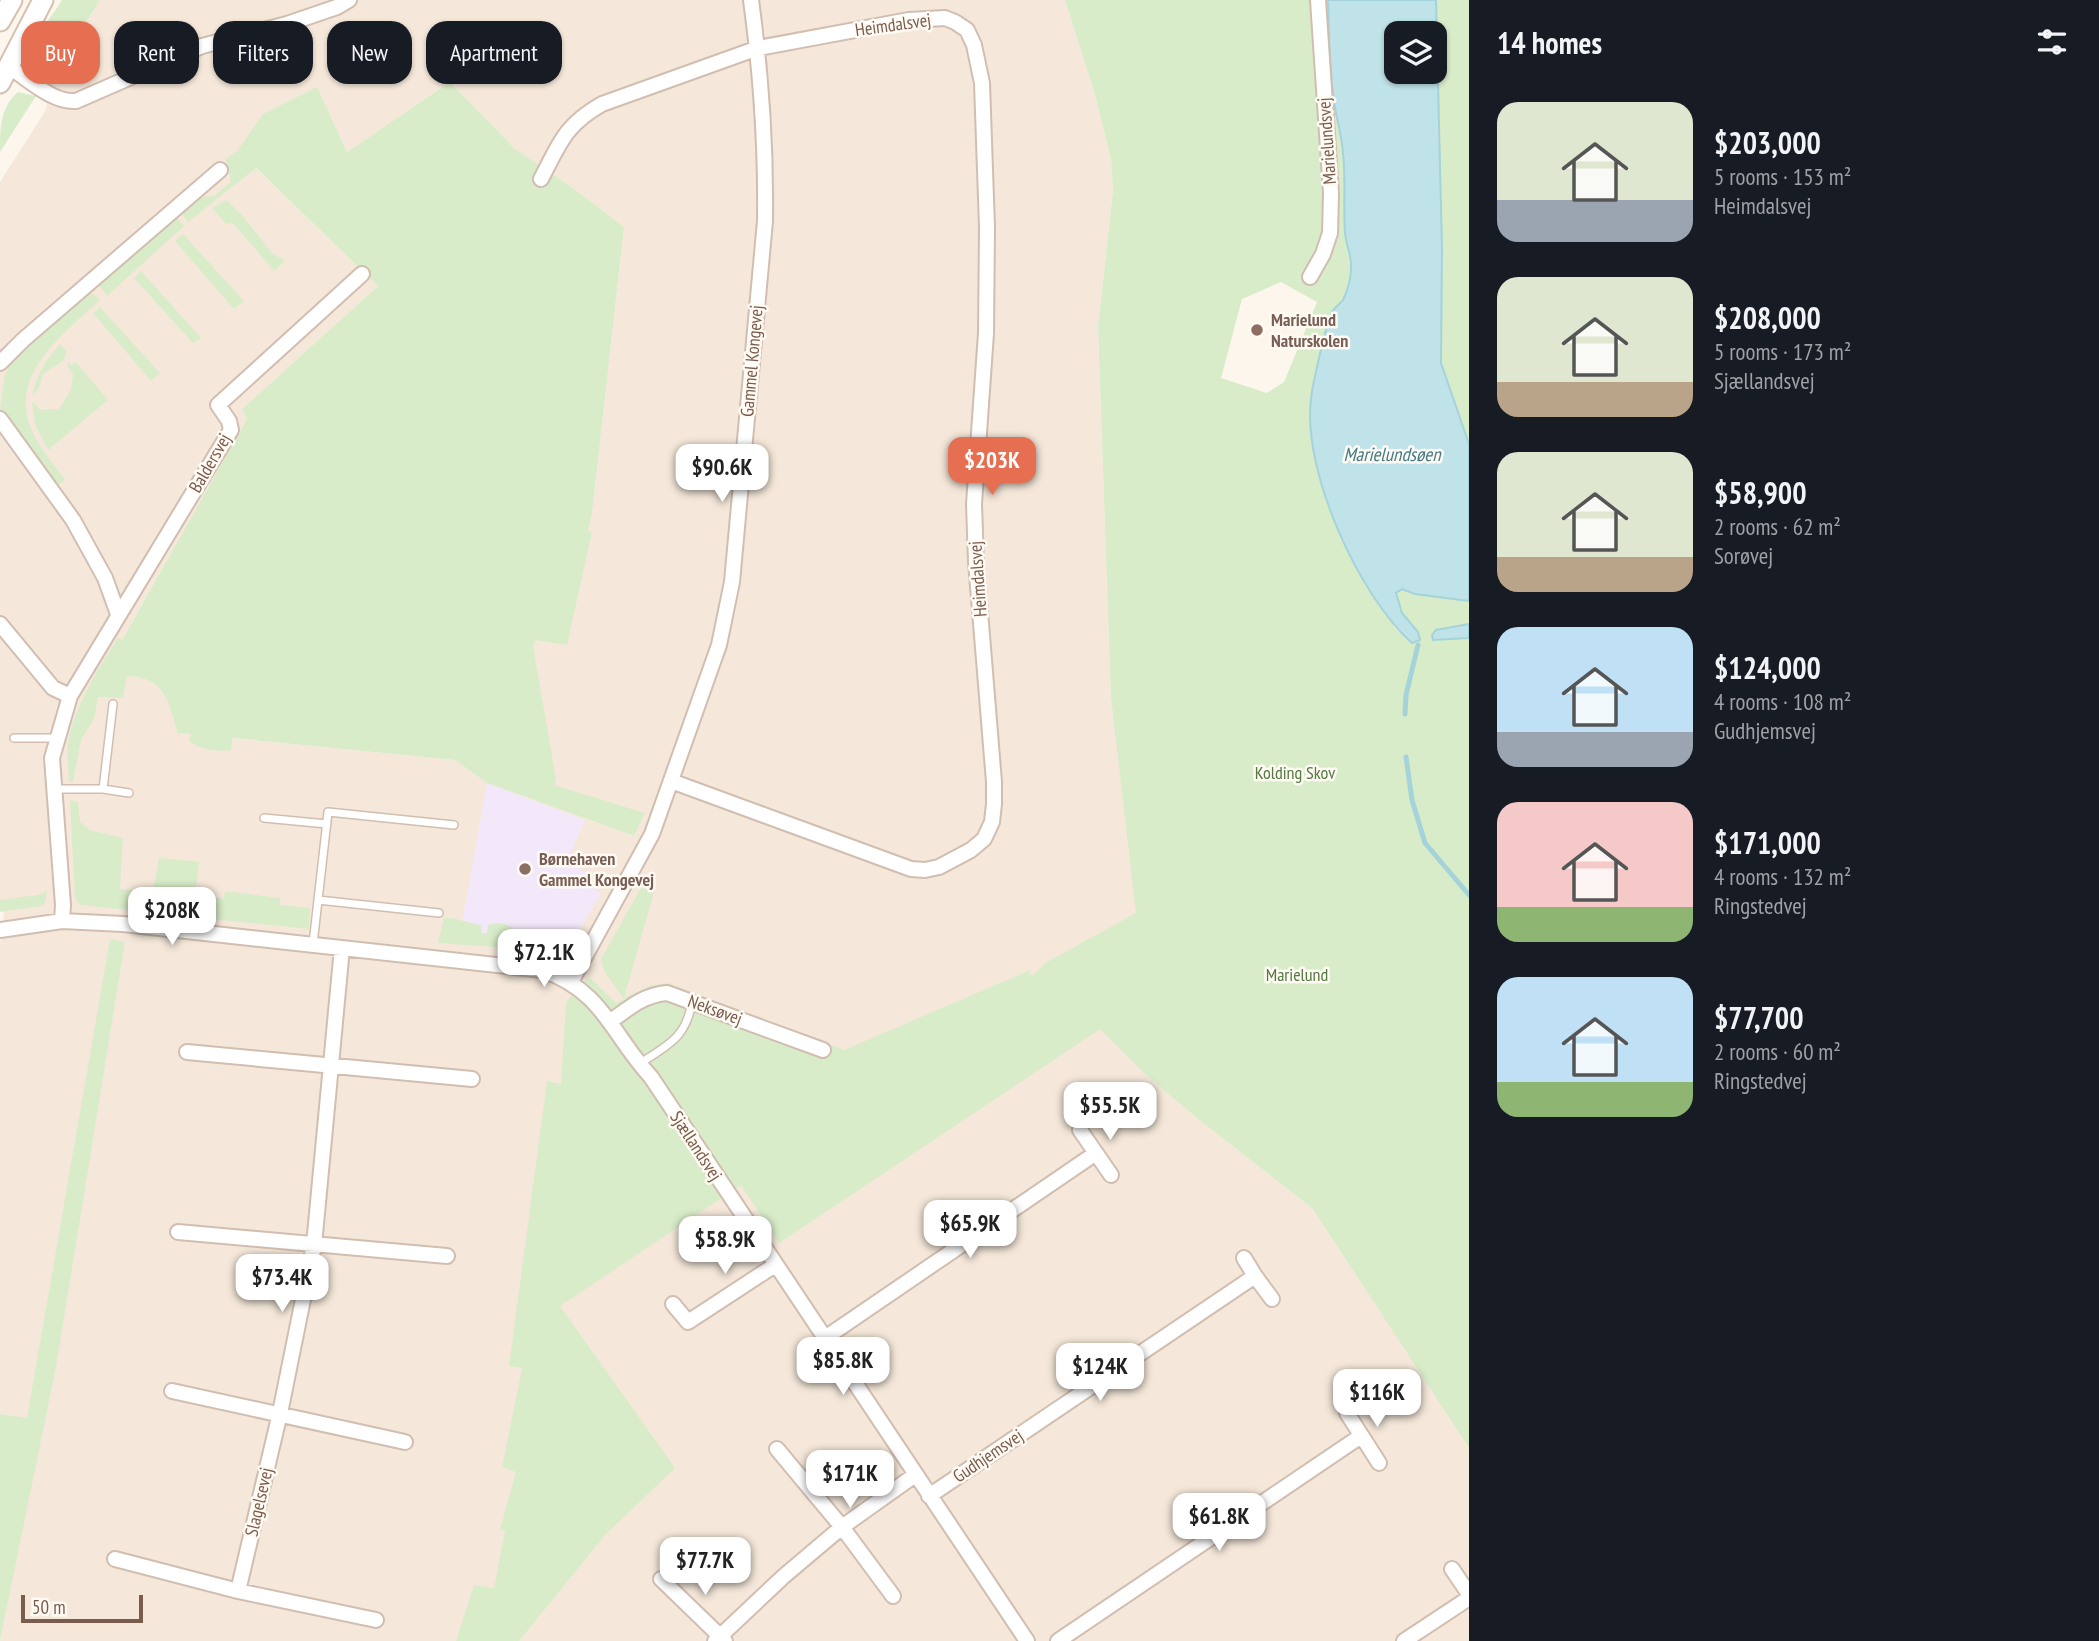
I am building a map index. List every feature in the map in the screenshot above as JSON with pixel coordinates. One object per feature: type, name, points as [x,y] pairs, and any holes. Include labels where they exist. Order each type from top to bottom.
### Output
[{"type":"main road","points":[[0,21],[12,0]]},
{"type":"main road","points":[[2,68],[43,0]]},
{"type":"street","points":[[2,68],[66,102],[76,101],[202,46],[287,24],[337,7],[349,0]]},
{"type":"street","name":"Gammel Kongevej","points":[[571,982],[652,834],[719,645],[732,582],[765,220],[758,48],[751,0]]},
{"type":"street","name":"Marielundsvej","points":[[1310,277],[1323,254],[1330,233],[1331,193],[1318,0]]},
{"type":"street","name":"Heimdalsvej","points":[[541,179],[563,135],[579,117],[602,104],[758,48],[909,20],[945,18],[967,30],[974,46],[982,83],[987,228],[986,332],[974,504],[976,562],[994,782],[992,822],[984,839],[956,860],[925,870],[911,869],[671,781]]},
{"type":"street","points":[[0,363],[23,340],[220,170]]},
{"type":"street","name":"Baldersvej","points":[[62,921],[52,758],[70,696],[231,430],[229,421],[218,405],[362,274]]},
{"type":"street","points":[[0,419],[73,520],[105,578],[118,614]]},
{"type":"street","points":[[0,624],[53,688],[70,696]]},
{"type":"street","name":"Sjællandsvej","points":[[0,930],[62,921],[122,924],[542,970],[571,982],[587,994],[611,1021],[639,1064],[651,1077],[1027,1641]]},
{"type":"street","name":"Slagelsevej","points":[[237,1591],[280,1413],[314,1245],[342,948]]},
{"type":"street","name":"Neksøvej","points":[[611,1021],[639,1000],[667,993],[823,1050]]},
{"type":"street","points":[[187,1052],[472,1079]]},
{"type":"street","points":[[1080,1129],[1111,1175]]},
{"type":"street","points":[[825,1338],[1096,1153]]},
{"type":"street","points":[[178,1232],[447,1256]]},
{"type":"street","points":[[1244,1258],[1272,1299]]},
{"type":"street","points":[[673,1304],[688,1322],[775,1265]]},
{"type":"street","name":"Gudhjemsvej","points":[[929,1496],[1255,1276]]},
{"type":"street","points":[[172,1391],[405,1442]]},
{"type":"street","points":[[1347,1413],[1379,1463]]},
{"type":"street","points":[[1058,1641],[1361,1436]]},
{"type":"street","points":[[777,1449],[842,1527],[893,1596]]},
{"type":"street","points":[[661,1579],[720,1639],[784,1576],[842,1527],[915,1475]]},
{"type":"street","points":[[115,1559],[237,1591],[376,1620]]},
{"type":"street","points":[[1404,1641],[1469,1596],[1452,1569]]},
{"type":"lane","points":[[103,789],[113,704]]},
{"type":"lane","points":[[14,738],[56,738]]},
{"type":"lane","points":[[55,789],[103,789],[129,793]]},
{"type":"lane","points":[[313,945],[328,811],[454,825]]},
{"type":"lane","points":[[264,818],[327,824]]},
{"type":"lane","points":[[318,900],[439,913]]},
{"type":"lane","points":[[639,1064],[670,1044],[684,1030],[692,1002]]},
{"type":"shaded area","points":[[100,0],[1065,0],[1095,95],[1111,159],[1113,190],[1098,327],[1111,699],[1137,913],[1046,963],[1147,1076],[1312,1208],[1469,1448],[1469,1641],[0,1641],[43,1423],[0,1415],[0,944],[5,905],[0,905],[0,182],[46,110],[50,84],[100,84],[100,21],[87,21]],"holes":[[[426,21],[562,21],[562,84],[452,84],[515,149],[624,227],[592,514],[585,544],[526,659],[548,784],[644,813],[634,836],[487,783],[455,760],[179,733],[165,692],[114,654],[248,418],[242,409],[378,286],[238,151],[317,88],[347,152],[447,84],[426,84]]]},
{"type":"shaded area","name":"Børnehaven Gammel Kongevej","points":[[487,783],[585,820],[567,862],[591,875],[588,885],[601,893],[569,947],[553,951],[459,940]]},
{"type":"green space","points":[[62,0],[100,0],[87,21],[48,21]]},
{"type":"green space","name":"Marielund","points":[[1065,0],[1328,0],[1330,66],[1343,151],[1345,233],[1351,272],[1343,300],[1332,312],[1311,400],[1318,473],[1328,507],[1395,628],[1412,642],[1420,639],[1400,607],[1396,593],[1402,589],[1415,594],[1469,601],[1469,624],[1433,640],[1469,638],[1469,1448],[1312,1208],[1147,1076],[1100,1029],[779,1243],[741,1185],[560,1306],[675,1468],[605,1535],[519,1641],[456,1641],[474,1585],[494,1588],[505,1531],[500,1530],[516,1472],[502,1467],[522,1368],[509,1366],[547,1081],[561,1084],[566,1002],[589,977],[616,1003],[624,999],[604,971],[601,959],[642,886],[654,892],[624,998],[652,985],[668,983],[844,1050],[1028,971],[1032,976],[1045,963],[1136,913],[1111,699],[1098,327],[1113,190],[1111,159],[1095,95]],"holes":[[[1281,282],[1317,302],[1284,382],[1267,393],[1221,378],[1242,299]]]},
{"type":"green space","points":[[1436,0],[1469,0],[1469,444],[1441,363],[1442,249],[1438,84],[1447,84],[1447,21],[1437,21]]},
{"type":"green space","points":[[447,84],[452,84],[515,149],[624,227],[588,531],[592,532],[567,645],[536,640],[533,646],[556,779],[554,785],[645,813],[634,836],[487,783],[455,760],[232,738],[231,750],[203,748],[189,741],[191,734],[178,733],[163,693],[158,686],[140,677],[127,676],[123,698],[98,697],[94,719],[81,740],[73,782],[69,781],[68,742],[82,701],[118,638],[122,640],[247,419],[242,409],[378,286],[256,168],[188,222],[179,210],[198,197],[214,196],[231,182],[226,159],[238,150],[263,114],[317,87],[347,152]]},
{"type":"green space","points":[[18,92],[36,96],[0,152],[4,111]]},
{"type":"green space","points":[[226,200],[241,214],[272,253],[285,261],[274,271],[233,223],[226,224],[212,208]]},
{"type":"green space","points":[[174,214],[184,226],[107,296],[97,282]]},
{"type":"green space","points":[[183,234],[244,301],[234,309],[175,241]]},
{"type":"green space","points":[[141,271],[201,338],[193,343],[134,278]]},
{"type":"green space","points":[[90,292],[100,300],[47,352],[29,384],[26,401],[28,420],[35,436],[65,479],[56,487],[0,409],[5,375],[10,364]]},
{"type":"green space","points":[[100,307],[160,373],[151,381],[93,313]]},
{"type":"green space","points":[[60,344],[67,351],[63,361],[43,374],[39,388],[32,396],[42,368]]},
{"type":"green space","points":[[68,362],[72,365],[76,362],[108,400],[48,450],[35,424],[32,401],[41,410],[59,409],[71,390],[73,374],[67,366]]},
{"type":"green space","points":[[70,800],[78,802],[80,822],[90,830],[123,838],[120,889],[153,892],[159,858],[199,862],[195,895],[224,899],[225,891],[280,898],[280,905],[310,908],[309,929],[80,905],[75,899]]},
{"type":"green space","points":[[47,891],[45,903],[41,906],[0,912],[0,900],[38,895]]},
{"type":"green space","points":[[444,918],[481,925],[481,933],[487,933],[488,925],[500,923],[520,932],[560,935],[553,951],[438,943]]},
{"type":"green space","points":[[110,939],[125,942],[56,1367],[0,1641],[0,1414],[27,1418]]},
{"type":"water","name":"Marielundsøen","points":[[1328,0],[1436,0],[1437,21],[1384,21],[1384,84],[1438,84],[1442,249],[1441,363],[1469,444],[1469,601],[1415,594],[1402,589],[1396,593],[1402,613],[1418,632],[1420,640],[1412,643],[1392,622],[1373,595],[1338,530],[1316,461],[1311,428],[1311,399],[1323,340],[1332,312],[1346,293],[1351,269],[1345,233],[1342,146],[1331,76]]},
{"type":"water","points":[[1469,624],[1469,638],[1433,640],[1432,635],[1436,630]]},
{"type":"waterway","points":[[1405,714],[1406,695],[1418,645]]},
{"type":"waterway","points":[[1406,757],[1412,800],[1425,843],[1469,895]]},
{"type":"place","name":"Marielund Naturskolen","points":[[1257,330]]},
{"type":"place","name":"Børnehaven Gammel Kongevej","points":[[525,869]]},
{"type":"park label","name":"Kolding Skov","points":[[1295,773]]}]
